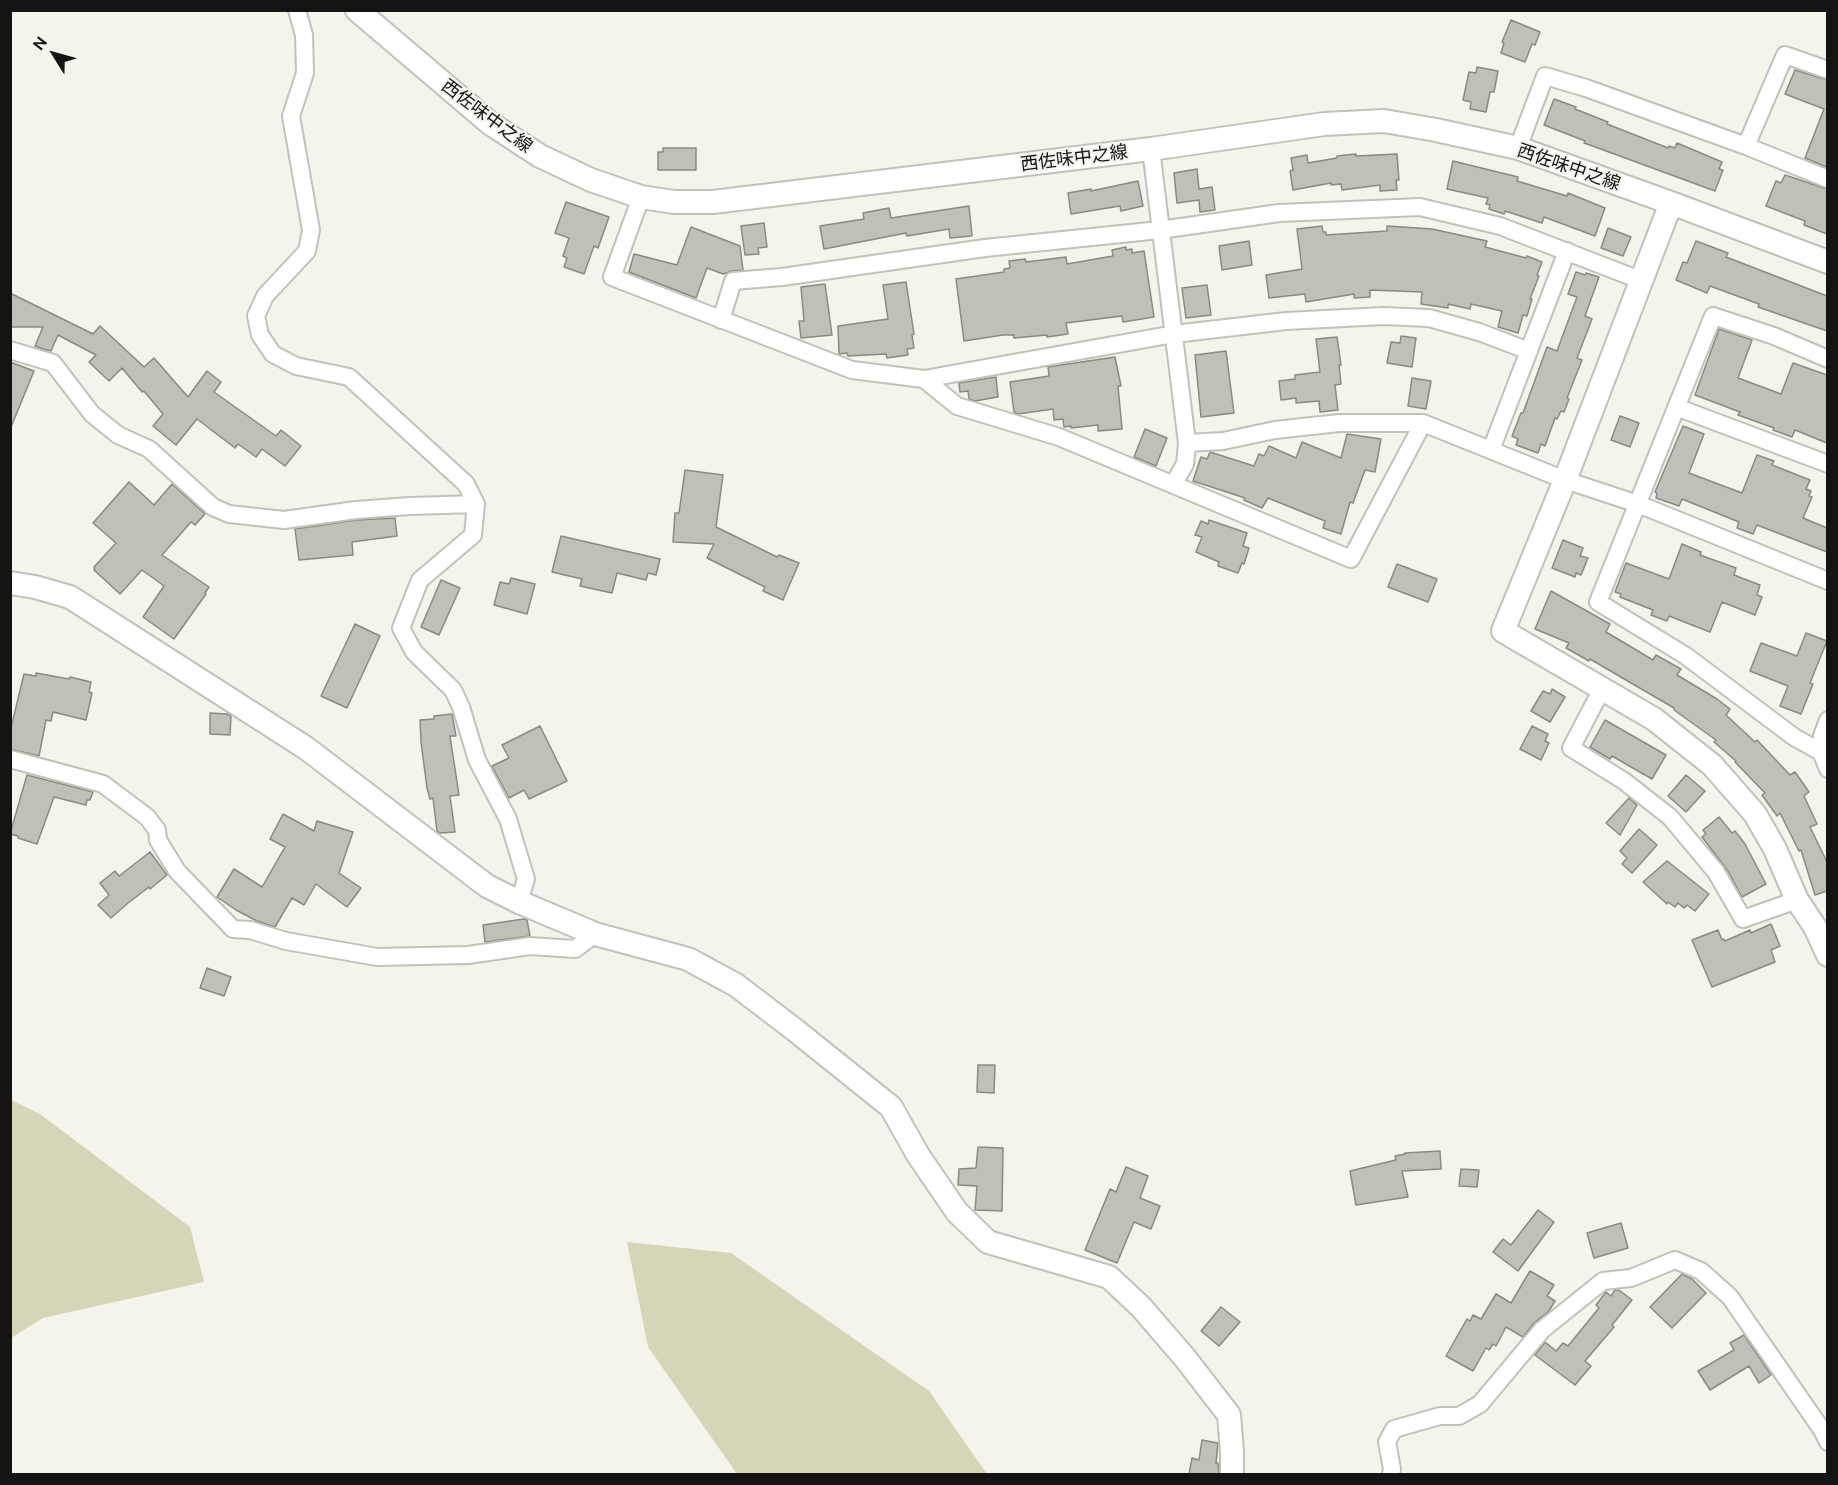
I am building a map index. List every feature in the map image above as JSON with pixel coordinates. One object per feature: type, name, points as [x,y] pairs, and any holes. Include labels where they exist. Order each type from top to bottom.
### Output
[{"type":"street","points":[[297,10],[304,35],[305,73],[291,116],[311,230],[307,251],[265,296],[256,316],[260,335],[273,354],[296,366],[349,377],[466,484],[476,504],[473,535],[420,580],[401,628],[414,652],[453,690],[461,706],[477,760],[508,819],[526,879],[519,902]]},
{"type":"street","name":"西佐味中之線","points":[[357,10],[491,124],[540,156],[591,180],[641,197],[674,202],[712,202],[1151,148],[1324,124],[1384,121],[1518,148],[1827,262]]},
{"type":"street","points":[[1746,146],[1785,55],[1827,70]]},
{"type":"street","points":[[1518,148],[1545,76],[1586,88],[1746,146],[1827,179]]},
{"type":"street","points":[[1151,148],[1188,443],[1185,464],[1173,485]]},
{"type":"street","points":[[641,197],[612,277],[852,370],[924,379],[1174,334],[1286,321],[1384,316],[1429,318],[1479,332],[1529,351]]},
{"type":"street","points":[[1671,203],[1565,480],[1503,632],[1654,719],[1712,765],[1755,814],[1775,849],[1797,900],[1815,927],[1827,952]]},
{"type":"street","points":[[721,320],[733,281],[782,277],[985,248],[1160,230],[1279,213],[1420,207],[1500,226],[1640,280]]},
{"type":"street","points":[[1491,450],[1567,251]]},
{"type":"street","points":[[1821,752],[1794,737],[1686,656],[1598,602],[1713,316],[1774,336],[1827,359]]},
{"type":"street","points":[[10,350],[53,363],[92,414],[118,435],[149,449],[213,507],[230,514],[284,520],[356,510],[476,504]]},
{"type":"street","points":[[924,379],[957,406],[1059,437],[1351,559],[1424,423]]},
{"type":"street","points":[[1676,408],[1827,464]]},
{"type":"street","points":[[1188,443],[1223,441],[1275,430],[1339,423],[1424,423],[1565,480],[1638,504],[1827,581]]},
{"type":"street","points":[[10,583],[35,586],[70,597],[306,748],[487,885],[519,902],[595,934],[688,959],[736,985],[891,1107],[918,1155],[957,1212],[988,1242],[1109,1277],[1141,1308],[1185,1358],[1229,1415],[1232,1474]]},
{"type":"street","points":[[1602,689],[1571,748],[1624,781],[1670,818],[1716,872],[1743,919],[1797,900]]},
{"type":"street","points":[[1827,720],[1822,736],[1821,752],[1827,769]]},
{"type":"street","points":[[10,759],[103,784],[147,818],[157,830],[158,840],[177,871],[233,929],[250,930],[286,941],[377,957],[468,954],[530,946],[574,949],[595,934]]},
{"type":"street","points":[[1391,1474],[1387,1442],[1394,1429],[1440,1416],[1459,1416],[1480,1404],[1542,1330],[1603,1281],[1631,1278],[1676,1260],[1701,1271],[1730,1297],[1822,1430],[1827,1442]]},
{"type":"shaded area","points":[[11,1100],[40,1114],[190,1227],[204,1282],[43,1318],[11,1338]]},
{"type":"shaded area","points":[[627,1242],[731,1253],[929,1391],[987,1474],[737,1474],[648,1347]]},
{"type":"building","points":[[1511,20],[1540,32],[1525,62],[1501,53],[1504,43],[1502,42]]},
{"type":"building","points":[[1477,67],[1498,71],[1494,92],[1490,92],[1486,112],[1470,109],[1471,102],[1463,100],[1469,72],[1476,73]]},
{"type":"building","points":[[1795,70],[1827,80],[1827,167],[1805,158],[1824,109],[1785,94]]},
{"type":"building","points":[[1554,99],[1608,122],[1607,124],[1668,148],[1669,146],[1675,148],[1677,143],[1722,162],[1719,169],[1723,170],[1715,191],[1584,143],[1585,141],[1544,125]]},
{"type":"building","points":[[663,148],[696,148],[696,170],[658,170],[658,152],[663,152]]},
{"type":"building","points":[[1356,154],[1356,156],[1397,154],[1399,180],[1396,180],[1397,190],[1380,191],[1380,185],[1342,190],[1341,184],[1331,185],[1331,183],[1293,190],[1290,171],[1293,170],[1291,158],[1307,155],[1308,163]]},
{"type":"building","points":[[1453,161],[1518,177],[1517,181],[1567,196],[1568,193],[1605,208],[1595,236],[1544,217],[1542,223],[1505,211],[1504,214],[1489,209],[1490,205],[1486,204],[1488,198],[1447,189]]},
{"type":"building","points":[[1197,169],[1199,189],[1212,187],[1215,210],[1200,212],[1199,200],[1177,203],[1174,173]]},
{"type":"building","points":[[1785,175],[1827,189],[1827,234],[1804,225],[1805,221],[1766,206],[1776,181],[1781,183]]},
{"type":"building","points":[[1138,181],[1143,206],[1121,211],[1120,206],[1071,214],[1068,193],[1091,189],[1091,191]]},
{"type":"building","points":[[566,202],[609,217],[598,248],[594,246],[584,274],[564,267],[567,258],[563,256],[569,238],[555,233]]},
{"type":"building","points":[[969,206],[972,236],[950,238],[949,229],[907,236],[906,233],[824,249],[820,226],[864,219],[863,213],[889,208],[891,218]]},
{"type":"building","points":[[764,223],[767,247],[758,248],[759,254],[745,255],[741,226]]},
{"type":"building","points":[[1322,226],[1326,235],[1387,231],[1387,226],[1432,229],[1487,241],[1485,247],[1526,258],[1527,256],[1542,262],[1527,316],[1523,315],[1518,333],[1498,327],[1502,311],[1471,304],[1470,309],[1448,304],[1448,308],[1421,304],[1422,292],[1370,290],[1370,297],[1354,298],[1354,294],[1306,302],[1305,294],[1269,298],[1266,275],[1302,269],[1297,229]]},
{"type":"building","points":[[691,227],[740,246],[743,270],[723,274],[707,268],[696,298],[629,272],[634,254],[677,265]]},
{"type":"building","points":[[1608,228],[1631,237],[1623,256],[1601,248]]},
{"type":"building","points":[[1249,241],[1252,265],[1222,270],[1219,246]]},
{"type":"building","points":[[1696,241],[1728,253],[1726,257],[1827,296],[1827,331],[1758,307],[1759,304],[1710,286],[1707,293],[1676,280],[1683,262],[1687,263]]},
{"type":"building","points":[[1126,247],[1126,250],[1132,249],[1132,253],[1144,251],[1154,317],[1123,322],[1122,316],[1066,323],[1068,334],[1047,337],[1047,335],[1014,338],[1014,335],[1003,335],[964,341],[956,279],[1004,272],[1004,269],[1010,268],[1009,261],[1025,259],[1026,262],[1066,257],[1067,264],[1113,256],[1112,250]]},
{"type":"building","points":[[1576,272],[1599,277],[1585,316],[1592,319],[1577,358],[1582,360],[1564,412],[1561,411],[1557,419],[1555,418],[1545,446],[1541,444],[1538,453],[1516,445],[1518,439],[1512,436],[1521,413],[1523,413],[1547,347],[1557,351],[1577,297],[1568,294]]},
{"type":"building","points":[[906,282],[914,334],[912,335],[914,348],[907,349],[908,355],[887,358],[886,354],[848,356],[847,353],[839,354],[838,326],[888,319],[883,285]]},
{"type":"building","points":[[825,284],[832,335],[801,338],[799,321],[804,321],[801,287]]},
{"type":"building","points":[[1207,285],[1211,315],[1186,318],[1182,288]]},
{"type":"building","points":[[10,293],[93,334],[100,326],[144,367],[154,358],[188,397],[207,371],[221,382],[214,392],[276,436],[281,430],[301,446],[285,466],[262,449],[256,457],[238,444],[235,448],[197,419],[176,445],[153,426],[163,414],[122,368],[109,381],[89,362],[96,355],[58,335],[51,351],[43,349],[35,346],[43,327],[10,327]]},
{"type":"building","points":[[1719,329],[1752,340],[1738,378],[1781,394],[1793,363],[1827,375],[1827,443],[1795,430],[1792,437],[1738,415],[1740,412],[1695,395]]},
{"type":"building","points":[[1401,336],[1416,338],[1412,367],[1387,363],[1391,342],[1400,343]]},
{"type":"building","points":[[1337,337],[1341,365],[1339,365],[1341,384],[1335,385],[1338,410],[1320,412],[1319,401],[1296,403],[1296,398],[1281,400],[1279,381],[1295,379],[1295,375],[1320,372],[1316,339]]},
{"type":"building","points":[[1226,351],[1234,413],[1201,417],[1195,355]]},
{"type":"building","points":[[1115,357],[1121,386],[1118,386],[1122,429],[1098,431],[1098,425],[1064,427],[1063,419],[1054,420],[1053,409],[1018,414],[1014,412],[1010,382],[1049,376],[1048,367]]},
{"type":"building","points":[[10,362],[34,371],[11,427],[10,426]]},
{"type":"building","points":[[996,377],[998,397],[975,401],[969,399],[968,391],[960,392],[959,383]]},
{"type":"building","points":[[1412,378],[1431,381],[1426,409],[1408,406]]},
{"type":"building","points":[[1620,416],[1639,423],[1630,447],[1611,440]]},
{"type":"building","points":[[1683,426],[1704,434],[1689,473],[1742,493],[1757,455],[1774,461],[1772,465],[1810,480],[1806,489],[1811,491],[1809,496],[1812,497],[1803,518],[1827,528],[1827,552],[1757,525],[1753,534],[1737,528],[1739,522],[1682,499],[1679,506],[1656,498],[1657,493],[1655,492]]},
{"type":"building","points":[[1145,429],[1167,438],[1156,466],[1134,457]]},
{"type":"building","points":[[1347,434],[1381,439],[1375,472],[1365,470],[1353,503],[1350,502],[1341,534],[1323,528],[1325,521],[1268,498],[1262,508],[1244,500],[1245,498],[1193,481],[1201,457],[1207,459],[1210,452],[1254,466],[1259,454],[1264,456],[1269,446],[1296,458],[1302,442],[1341,458]]},
{"type":"building","points":[[685,470],[723,475],[716,527],[777,557],[779,555],[799,563],[783,600],[763,591],[765,587],[707,558],[714,544],[673,542],[675,513],[679,513]]},
{"type":"building","points":[[129,482],[154,505],[172,484],[205,514],[195,525],[191,522],[162,555],[209,587],[174,639],[143,617],[164,586],[142,570],[120,594],[94,570],[94,567],[116,543],[93,523]]},
{"type":"building","points":[[395,518],[397,536],[352,542],[353,555],[299,560],[295,529],[357,520]]},
{"type":"building","points":[[1209,520],[1247,533],[1243,546],[1249,548],[1244,564],[1242,563],[1238,573],[1218,566],[1219,562],[1196,552],[1202,537],[1195,535],[1201,521],[1208,524]]},
{"type":"building","points":[[561,536],[660,559],[656,575],[648,573],[646,580],[617,573],[612,593],[580,586],[582,579],[552,572]]},
{"type":"building","points":[[1563,540],[1583,548],[1580,556],[1588,558],[1581,575],[1576,573],[1575,577],[1552,568]]},
{"type":"building","points":[[1682,544],[1701,552],[1700,555],[1736,568],[1734,575],[1760,585],[1757,595],[1762,597],[1755,615],[1722,602],[1710,632],[1669,616],[1667,621],[1651,615],[1653,610],[1620,597],[1621,594],[1615,592],[1626,563],[1669,579]]},
{"type":"building","points":[[1397,564],[1437,579],[1428,602],[1388,587]]},
{"type":"building","points":[[511,578],[535,584],[527,614],[494,605],[500,582],[509,584]]},
{"type":"building","points":[[441,580],[460,588],[439,635],[421,627]]},
{"type":"building","points":[[1551,591],[1610,624],[1606,632],[1653,660],[1656,655],[1681,669],[1677,675],[1730,709],[1726,715],[1755,742],[1757,740],[1790,775],[1795,772],[1809,792],[1804,796],[1817,824],[1810,827],[1827,862],[1827,891],[1815,895],[1801,850],[1799,851],[1780,813],[1777,816],[1762,795],[1765,793],[1736,761],[1714,742],[1716,740],[1674,708],[1590,659],[1589,661],[1566,648],[1569,643],[1535,629]]},
{"type":"building","points":[[355,624],[380,636],[347,708],[321,696]]},
{"type":"building","points":[[1806,633],[1827,641],[1810,683],[1813,684],[1801,714],[1780,706],[1788,686],[1750,671],[1761,643],[1797,656]]},
{"type":"building","points":[[36,673],[91,682],[89,692],[92,693],[86,720],[53,712],[51,721],[46,720],[39,756],[10,749],[10,732],[24,674],[36,676]]},
{"type":"building","points":[[1552,689],[1565,697],[1550,722],[1531,711],[1543,691],[1550,694]]},
{"type":"building","points":[[210,713],[231,716],[230,735],[210,734]]},
{"type":"building","points":[[452,714],[456,736],[450,736],[459,795],[450,796],[455,832],[440,833],[437,831],[433,798],[430,799],[427,788],[420,720]]},
{"type":"building","points":[[1605,720],[1666,755],[1652,779],[1612,756],[1610,759],[1590,747]]},
{"type":"building","points":[[540,726],[567,781],[529,799],[524,790],[509,798],[492,766],[509,758],[502,745]]},
{"type":"building","points":[[1532,726],[1548,734],[1545,741],[1549,743],[1541,760],[1520,749]]},
{"type":"building","points":[[27,775],[93,792],[86,805],[54,797],[37,844],[10,834]]},
{"type":"building","points":[[1686,775],[1705,791],[1686,812],[1668,796]]},
{"type":"building","points":[[1629,798],[1637,805],[1620,835],[1606,823]]},
{"type":"building","points":[[283,814],[314,831],[317,821],[353,832],[339,873],[361,888],[347,907],[316,884],[304,905],[292,898],[275,927],[257,921],[217,897],[234,869],[262,887],[285,847],[270,839]]},
{"type":"building","points":[[1719,817],[1732,833],[1735,831],[1745,844],[1766,884],[1742,897],[1728,871],[1702,837],[1706,834],[1703,830]]},
{"type":"building","points":[[1639,829],[1657,845],[1632,873],[1622,864],[1627,858],[1620,851]]},
{"type":"building","points":[[150,852],[167,875],[111,918],[98,905],[109,895],[100,883],[115,871],[119,876]]},
{"type":"building","points":[[1667,861],[1709,894],[1695,911],[1687,905],[1684,908],[1678,903],[1675,907],[1668,902],[1667,904],[1643,882]]},
{"type":"building","points":[[527,920],[530,936],[485,942],[483,925]]},
{"type":"building","points":[[1771,924],[1780,946],[1771,950],[1775,962],[1712,987],[1692,940],[1718,930],[1722,940],[1725,941]]},
{"type":"building","points":[[207,968],[231,977],[224,996],[200,988]]},
{"type":"building","points":[[978,1065],[995,1065],[994,1093],[977,1092]]},
{"type":"building","points":[[978,1147],[1003,1148],[1002,1211],[975,1210],[977,1186],[958,1185],[959,1169],[976,1168]]},
{"type":"building","points":[[1440,1151],[1441,1169],[1402,1171],[1408,1197],[1356,1205],[1350,1171],[1396,1160],[1395,1156],[1405,1153]]},
{"type":"building","points":[[1126,1167],[1148,1176],[1140,1198],[1160,1206],[1151,1229],[1134,1222],[1117,1263],[1085,1250],[1110,1189],[1116,1192]]},
{"type":"building","points":[[1461,1169],[1479,1170],[1477,1187],[1459,1186]]},
{"type":"building","points":[[1538,1210],[1554,1222],[1518,1271],[1493,1252],[1503,1239],[1511,1245]]},
{"type":"building","points":[[1621,1223],[1628,1248],[1594,1258],[1587,1233]]},
{"type":"building","points":[[1530,1271],[1554,1285],[1547,1296],[1555,1301],[1549,1311],[1534,1323],[1523,1337],[1506,1327],[1496,1346],[1493,1344],[1489,1350],[1486,1348],[1473,1371],[1446,1356],[1467,1319],[1470,1321],[1473,1315],[1481,1319],[1496,1294],[1511,1303]]},
{"type":"building","points":[[1682,1274],[1692,1279],[1706,1293],[1672,1328],[1650,1307]]},
{"type":"building","points":[[1615,1290],[1619,1290],[1632,1300],[1612,1325],[1614,1327],[1585,1361],[1591,1366],[1575,1385],[1535,1355],[1545,1342],[1556,1351],[1563,1343],[1568,1346],[1599,1308],[1596,1305],[1606,1292],[1611,1296]]},
{"type":"building","points":[[1221,1307],[1240,1322],[1219,1346],[1201,1331]]},
{"type":"building","points":[[1744,1335],[1771,1375],[1759,1383],[1749,1366],[1710,1390],[1698,1371],[1734,1350],[1730,1343]]},
{"type":"building","points":[[1202,1440],[1218,1443],[1216,1463],[1218,1463],[1219,1474],[1189,1474],[1192,1458],[1199,1460]]}]
